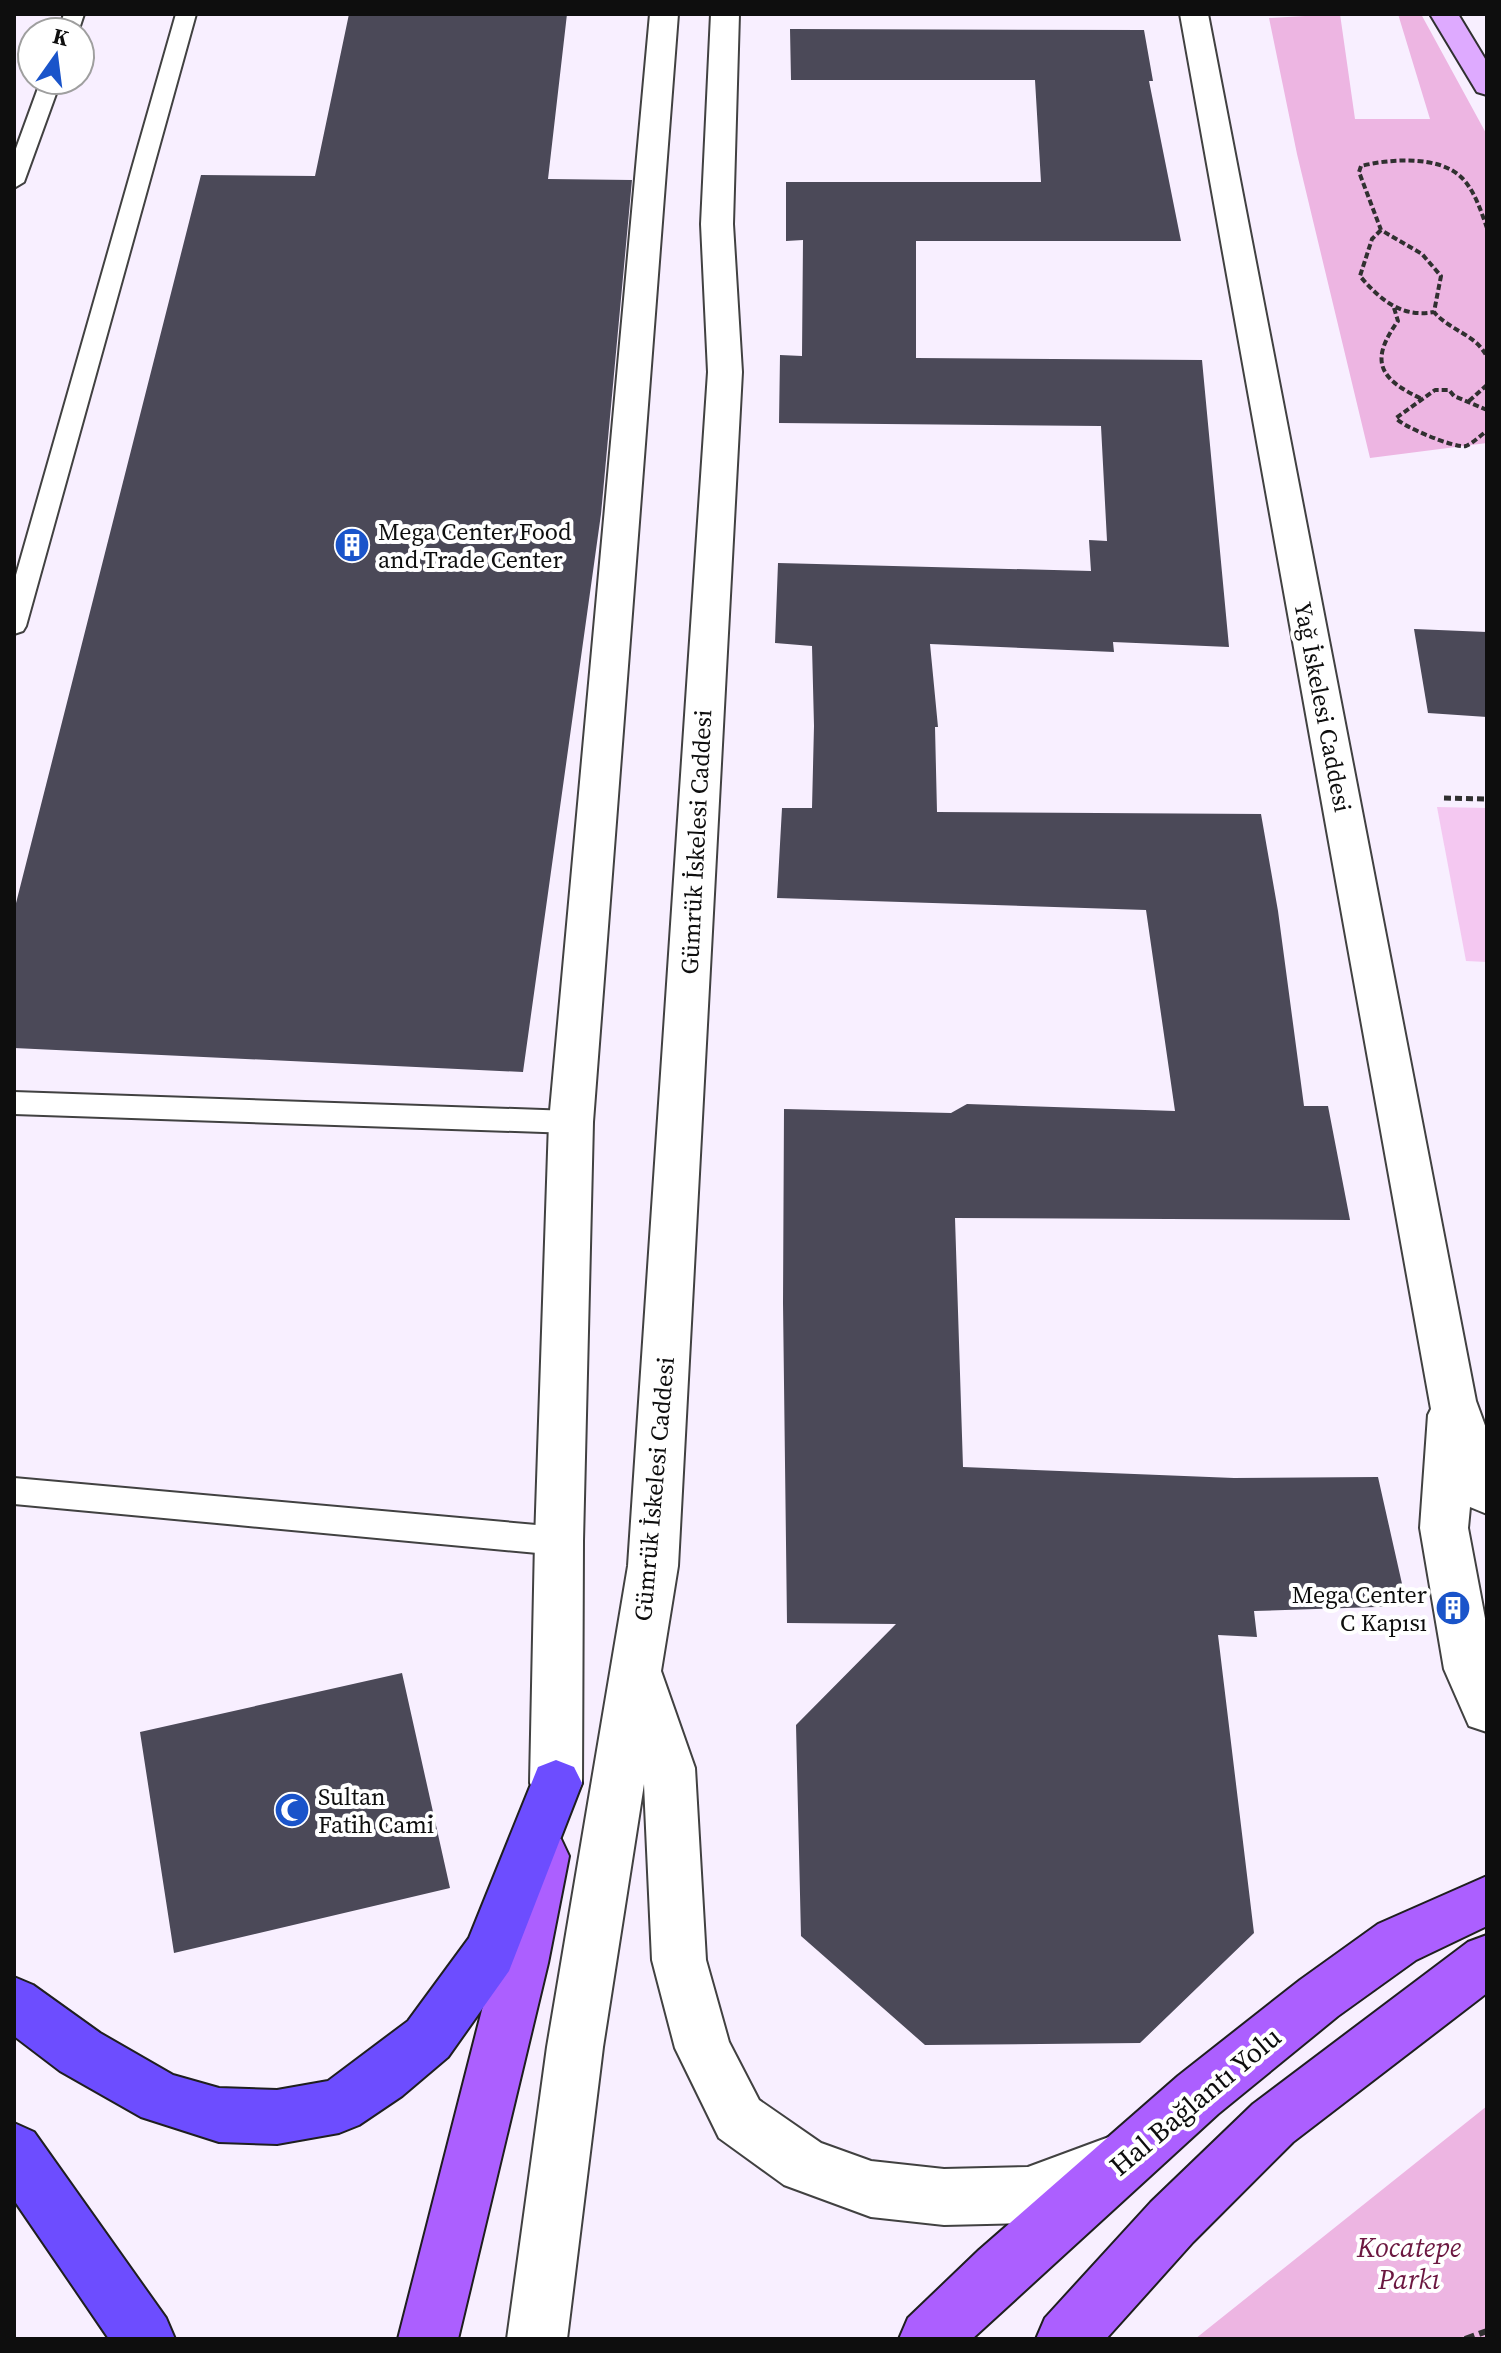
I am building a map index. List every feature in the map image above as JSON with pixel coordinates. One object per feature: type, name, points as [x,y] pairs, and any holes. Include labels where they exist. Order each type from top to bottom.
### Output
[{"type":"highway","points":[[14,2003],[80,2052],[161,2098],[219,2115],[277,2117],[339,2106],[382,2077],[428,2039],[490,1953],[556,1783]]},
{"type":"highway","points":[[14,2151],[145,2339]]},
{"type":"main road","points":[[1444,14],[1482,70]]},
{"type":"main road","points":[[428,2339],[521,1963],[556,1783]]},
{"type":"main road","name":"Hal Bağlantı Yolu","points":[[929,2339],[1000,2271],[1198,2095],[1332,1988],[1397,1942],[1487,1900]]},
{"type":"main road","points":[[1066,2339],[1172,2222],[1273,2123],[1487,1960]]},
{"type":"street","points":[[556,1783],[559,1541],[571,1122],[664,14]]},
{"type":"street","name":"Gümrük İskelesi Caddesi","points":[[537,2339],[575,2047],[653,1566],[725,372],[717,224],[725,14]]},
{"type":"street","name":"Yağ İskelesi Caddesi","points":[[1194,14],[1452,1401]]},
{"type":"street","points":[[1452,1401],[1487,1494]]},
{"type":"street","points":[[1452,1401],[1444,1528],[1469,1669],[1487,1710]]},
{"type":"street","points":[[636,1669],[669,1768],[679,1960],[703,2048],[739,2119],[804,2165],[871,2189],[944,2197],[1028,2195],[1128,2158]]},
{"type":"lane","points":[[14,626],[186,14]]},
{"type":"lane","points":[[14,182],[45,96]]},
{"type":"lane","points":[[14,1103],[571,1122]]},
{"type":"lane","points":[[14,1491],[559,1541]]},
{"type":"path","points":[[1487,228],[1460,175],[1445,168],[1387,159],[1361,166],[1359,172],[1381,230],[1416,247],[1431,260],[1441,276],[1434,312],[1444,326],[1465,332],[1484,349],[1487,357]]},
{"type":"path","points":[[1381,230],[1372,239],[1360,276],[1369,288],[1407,314],[1434,312]]},
{"type":"path","points":[[1394,307],[1398,321],[1385,337],[1380,354],[1382,372],[1391,384],[1422,399]]},
{"type":"path","points":[[1469,401],[1487,385]]},
{"type":"path","points":[[1487,410],[1454,396],[1449,390],[1437,388],[1421,403],[1405,409],[1396,418],[1400,424],[1429,433],[1450,446],[1465,446],[1487,431]]},
{"type":"path","points":[[1444,798],[1487,799]]},
{"type":"path","points":[[1465,2339],[1487,2331]]},
{"type":"green space","points":[[1340,14],[1355,119],[1430,119],[1398,14],[1421,14],[1487,135],[1487,443],[1370,458],[1297,154],[1269,18]]},
{"type":"green space","name":"Kocatepe Parkı","points":[[1487,2106],[1487,2339],[1195,2339]]},
{"type":"shaded area","points":[[1437,807],[1487,808],[1487,962],[1466,961]]},
{"type":"building","name":"Mega Center Food and Trade Center","points":[[349,14],[567,14],[548,179],[632,180],[601,514],[523,1072],[14,1048],[14,911],[201,175],[315,176]]},
{"type":"building","points":[[790,29],[1144,30],[1153,81],[1149,81],[1181,241],[916,241],[916,358],[1202,360],[1229,647],[1113,642],[1114,652],[930,644],[938,727],[935,727],[937,812],[1261,814],[1278,911],[1304,1106],[1328,1106],[1350,1220],[955,1218],[963,1467],[1234,1478],[1378,1477],[1407,1606],[1254,1611],[1257,1637],[1218,1635],[1254,1933],[1140,2043],[925,2045],[801,1936],[796,1725],[896,1624],[787,1623],[784,1109],[951,1113],[967,1104],[1175,1111],[1146,910],[777,898],[782,808],[812,808],[814,726],[812,646],[775,643],[778,563],[1091,571],[1089,540],[1107,541],[1101,426],[779,423],[780,355],[802,356],[803,240],[786,241],[786,182],[1041,182],[1035,80],[791,80]]},
{"type":"building","points":[[1414,629],[1487,632],[1487,717],[1428,713]]},
{"type":"building","name":"Sultan Fatih Cami","points":[[402,1673],[450,1888],[174,1953],[140,1732]]},
{"type":"place","name":"Mega Center Food and Trade Center","points":[[352,545]]},
{"type":"place","name":"Mega Center C Kapısı","points":[[1453,1608]]},
{"type":"place","name":"Sultan Fatih Cami","points":[[292,1810]]}]
